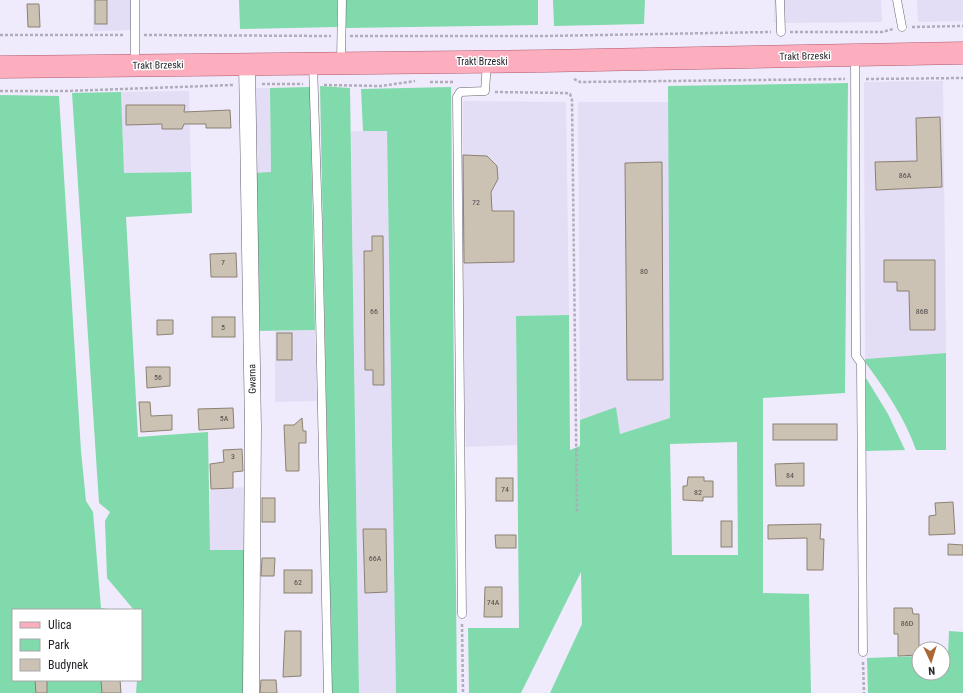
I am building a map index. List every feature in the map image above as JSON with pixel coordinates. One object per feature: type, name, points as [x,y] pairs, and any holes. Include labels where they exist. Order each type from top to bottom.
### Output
[{"type":"main road","name":"Trakt Brzeski","points":[[0,67],[963,53]]},
{"type":"street","name":"Gwarna","points":[[247,64],[253,428],[251,693]]},
{"type":"lane","points":[[135,0],[135,66]]},
{"type":"lane","points":[[341,63],[343,36],[342,0]]},
{"type":"lane","points":[[780,0],[781,32]]},
{"type":"lane","points":[[897,0],[902,27]]},
{"type":"lane","points":[[855,55],[856,356],[861,363],[863,652]]},
{"type":"lane","points":[[462,614],[457,97],[460,92],[485,91],[487,61]]},
{"type":"lane","points":[[313,63],[328,693]]},
{"type":"path","points":[[0,35],[545,36],[882,32],[902,27],[963,26]]},
{"type":"path","points":[[485,91],[566,93],[570,94],[572,100],[577,514]]},
{"type":"path","points":[[462,614],[463,693]]},
{"type":"path","points":[[863,652],[864,693]]},
{"type":"shaded area","points":[[93,0],[132,0],[132,30],[93,31]]},
{"type":"shaded area","points":[[774,0],[881,0],[882,22],[774,23]]},
{"type":"shaded area","points":[[917,0],[963,0],[963,21],[918,22]]},
{"type":"shaded area","points":[[943,81],[946,353],[865,359],[864,82]]},
{"type":"shaded area","points":[[251,88],[270,88],[271,173],[252,173]]},
{"type":"shaded area","points":[[189,91],[191,172],[124,173],[121,92]]},
{"type":"shaded area","points":[[463,101],[566,102],[569,315],[516,316],[517,445],[466,447],[462,263]]},
{"type":"shaded area","points":[[578,102],[669,102],[670,418],[620,434],[616,407],[580,420]]},
{"type":"shaded area","points":[[351,131],[387,131],[396,693],[359,693]]},
{"type":"shaded area","points":[[315,330],[317,401],[275,402],[275,331]]},
{"type":"shaded area","points":[[246,487],[248,550],[210,550],[210,490]]},
{"type":"green space","points":[[239,0],[337,0],[338,27],[240,29]]},
{"type":"green space","points":[[346,0],[538,0],[538,25],[346,28]]},
{"type":"green space","points":[[553,0],[645,0],[644,24],[554,26]]},
{"type":"green space","points":[[848,83],[845,393],[763,398],[763,593],[809,594],[811,693],[550,693],[582,624],[581,572],[521,693],[469,693],[468,628],[519,628],[516,316],[569,315],[570,450],[580,446],[580,420],[616,407],[620,434],[670,418],[668,86]],"holes":[[[737,442],[738,555],[672,555],[670,444]]]},
{"type":"green space","points":[[320,86],[350,88],[359,693],[332,693]]},
{"type":"green space","points":[[310,87],[315,330],[254,331],[252,173],[271,172],[270,88]]},
{"type":"green space","points":[[451,87],[457,693],[396,693],[387,131],[363,131],[361,89]]},
{"type":"green space","points":[[121,92],[124,173],[191,172],[192,213],[126,217],[138,437],[208,432],[210,550],[248,550],[248,693],[136,693],[137,681],[142,681],[142,609],[133,609],[107,578],[105,521],[110,512],[99,503],[72,93]]},
{"type":"green space","points":[[0,95],[59,96],[81,451],[86,501],[93,512],[101,608],[108,609],[12,609],[12,681],[120,681],[121,693],[0,693]]},
{"type":"green space","points":[[946,353],[946,450],[916,450],[900,415],[887,393],[865,362],[865,359]]},
{"type":"green space","points":[[866,378],[888,414],[905,450],[866,451]]},
{"type":"green space","points":[[949,631],[963,632],[963,693],[868,693],[867,658],[911,656],[911,681],[951,681],[951,641],[949,641]]},
{"type":"building","points":[[95,0],[107,0],[107,24],[95,24]]},
{"type":"building","points":[[27,4],[39,4],[40,27],[28,27]]},
{"type":"building","points":[[126,105],[185,105],[184,112],[230,110],[231,128],[206,128],[206,124],[184,124],[182,129],[162,129],[162,124],[126,125]]},
{"type":"building","points":[[940,117],[942,187],[876,190],[875,162],[917,161],[916,118]]},
{"type":"building","points":[[463,155],[487,156],[497,166],[498,179],[491,192],[492,211],[514,211],[514,262],[464,263]]},
{"type":"building","points":[[662,162],[663,380],[627,380],[625,163]]},
{"type":"building","points":[[372,236],[383,236],[384,385],[373,385],[373,370],[365,370],[364,251],[372,251]]},
{"type":"building","points":[[236,253],[237,277],[211,277],[210,254]]},
{"type":"building","points":[[884,260],[935,260],[935,330],[910,330],[909,291],[897,291],[897,282],[884,282]]},
{"type":"building","points":[[212,317],[235,317],[235,337],[212,337]]},
{"type":"building","points":[[157,320],[173,320],[173,334],[157,335]]},
{"type":"building","points":[[277,333],[292,333],[292,360],[277,360]]},
{"type":"building","points":[[146,367],[170,367],[170,386],[147,388]]},
{"type":"building","points":[[139,402],[150,402],[151,416],[172,415],[172,430],[141,432]]},
{"type":"building","points":[[233,408],[234,428],[199,430],[198,409]]},
{"type":"building","points":[[302,418],[303,431],[306,431],[306,443],[299,443],[299,471],[286,471],[284,425],[294,425]]},
{"type":"building","points":[[773,424],[837,424],[837,440],[773,440]]},
{"type":"building","points":[[242,449],[243,471],[233,472],[233,488],[211,489],[210,464],[224,462],[223,450]]},
{"type":"building","points":[[804,463],[804,486],[776,486],[775,464]]},
{"type":"building","points":[[688,477],[704,477],[704,481],[713,481],[713,497],[703,497],[703,501],[683,500],[683,486],[687,486]]},
{"type":"building","points":[[496,478],[513,478],[513,501],[496,501]]},
{"type":"building","points":[[262,498],[275,498],[275,522],[262,522]]},
{"type":"building","points":[[953,502],[955,534],[929,535],[929,516],[936,515],[935,503]]},
{"type":"building","points":[[721,521],[732,521],[732,547],[721,547]]},
{"type":"building","points":[[821,524],[820,539],[824,539],[823,570],[807,570],[807,538],[768,539],[768,525]]},
{"type":"building","points":[[363,529],[386,529],[387,592],[365,593]]},
{"type":"building","points":[[495,535],[516,535],[516,548],[496,548]]},
{"type":"building","points":[[948,544],[963,545],[963,555],[948,555]]},
{"type":"building","points":[[262,558],[275,558],[274,576],[261,576]]},
{"type":"building","points":[[284,570],[312,570],[312,593],[284,593]]},
{"type":"building","points":[[485,587],[502,587],[502,617],[484,617]]},
{"type":"building","points":[[894,608],[912,608],[913,614],[919,614],[919,641],[911,641],[911,655],[898,656],[898,634],[894,634]]},
{"type":"building","points":[[285,631],[301,631],[301,676],[283,677]]},
{"type":"building","points":[[261,680],[276,680],[277,693],[260,693]]},
{"type":"building","points":[[35,681],[47,681],[47,693],[36,693]]},
{"type":"building","points":[[101,681],[120,681],[121,693],[102,693]]}]
